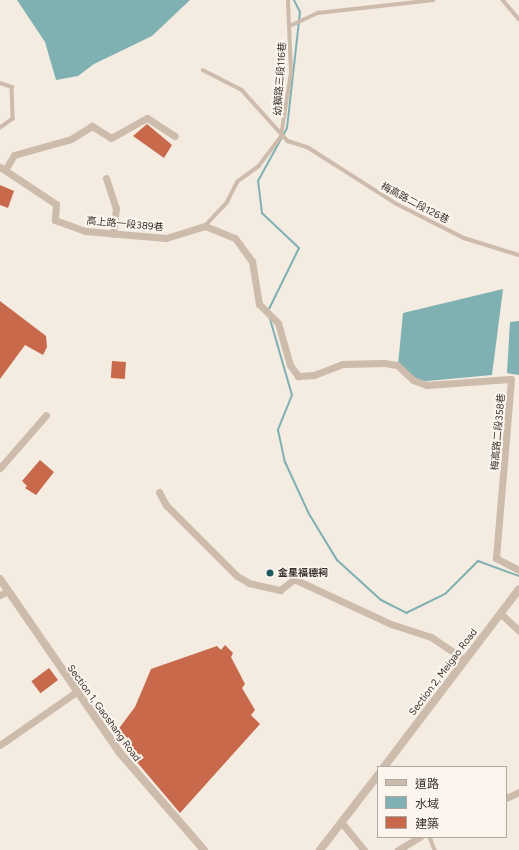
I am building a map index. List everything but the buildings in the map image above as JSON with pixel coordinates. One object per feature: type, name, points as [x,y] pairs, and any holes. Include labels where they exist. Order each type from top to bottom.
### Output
[{"type":"street","points":[[2,168],[14,155],[70,139],[92,126],[112,138],[147,118],[175,136]]},
{"type":"street","name":"高上路一段389巷","points":[[2,168],[56,204],[55,220],[84,231],[166,238],[205,226]]},
{"type":"street","points":[[106,178],[116,208],[113,234]]},
{"type":"street","name":"梅高路二段358巷","points":[[205,226],[235,238],[252,261],[259,304],[278,323],[290,365],[298,376],[314,375],[342,364],[384,363],[397,365],[413,380],[427,385],[511,380],[496,558],[519,570]]},
{"type":"street","points":[[0,468],[46,416]]},
{"type":"street","points":[[159,492],[171,510],[237,576],[249,583],[284,589],[294,579],[391,624],[431,637],[464,659]]},
{"type":"street","name":"Section 1, Gaoshang Road","points":[[0,579],[76,692],[148,790],[204,850]]},
{"type":"street","name":"Section 2, Meigao Road","points":[[385,766],[464,659],[519,589]]},
{"type":"street","points":[[0,595],[8,591]]},
{"type":"street","points":[[500,613],[519,631]]},
{"type":"street","points":[[0,746],[76,692]]},
{"type":"street","points":[[320,850],[377,776]]},
{"type":"street","points":[[507,798],[519,792]]},
{"type":"street","points":[[342,823],[364,850]]},
{"type":"street","points":[[398,850],[418,838]]},
{"type":"lane","name":"幼獅路三段116巷","points":[[205,226],[226,202],[237,182],[258,167],[281,136],[287,116],[293,24],[288,0]]},
{"type":"lane","points":[[293,24],[318,13],[433,0]]},
{"type":"lane","points":[[503,0],[519,19]]},
{"type":"lane","name":"梅高路二段126巷","points":[[203,70],[242,90],[281,136],[288,141],[309,148],[398,204],[464,238],[519,255]]},
{"type":"lane","points":[[0,83],[12,87],[13,118],[0,128]]},
{"type":"lane","points":[[430,838],[435,850]]},
{"type":"water","points":[[17,0],[190,0],[152,36],[94,64],[78,76],[56,80],[45,42]]},
{"type":"water","points":[[503,289],[492,375],[417,382],[398,365],[403,313]]},
{"type":"water","points":[[519,321],[519,375],[507,373],[510,322]]},
{"type":"waterway","points":[[268,311],[299,248],[262,213],[258,181],[287,128],[300,12],[294,0]]},
{"type":"waterway","points":[[270,319],[292,395],[278,430],[285,462],[309,514],[337,560],[381,600],[406,613],[445,594],[478,561],[519,576]]},
{"type":"place","name":"金星福德祠","points":[[270,573]]}]
